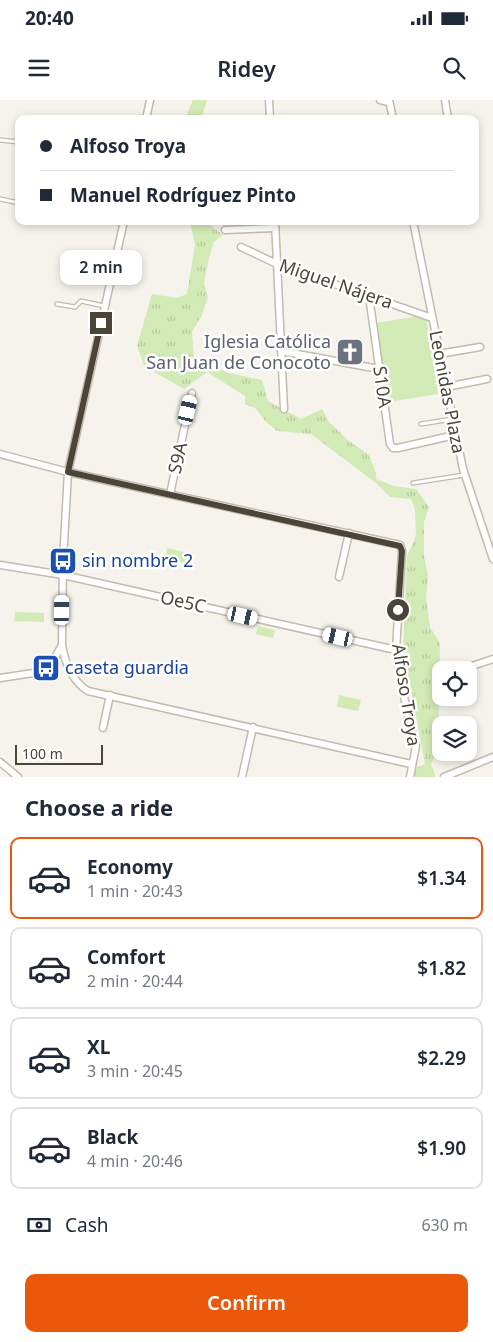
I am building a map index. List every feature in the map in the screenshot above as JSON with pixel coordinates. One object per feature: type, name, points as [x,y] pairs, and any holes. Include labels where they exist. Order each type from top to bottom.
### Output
[{"type":"street","points":[[147,115],[150,100]]},
{"type":"street","points":[[270,100],[270,115]]},
{"type":"street","points":[[380,100],[389,101],[391,115]]},
{"type":"street","points":[[445,100],[447,115]]},
{"type":"street","points":[[123,225],[68,472],[62,646],[67,665],[80,686],[88,690],[411,764]]},
{"type":"street","points":[[225,230],[267,225]]},
{"type":"street","points":[[275,225],[284,409]]},
{"type":"street","name":"Leonidas Plaza","points":[[414,225],[464,475],[493,559]]},
{"type":"street","name":"Miguel Nájera","points":[[241,247],[277,264],[432,318]]},
{"type":"street","name":"S10A","points":[[369,296],[390,444],[393,448],[455,435]]},
{"type":"street","points":[[439,354],[480,347]]},
{"type":"street","points":[[281,351],[379,369]]},
{"type":"street","points":[[446,387],[486,379]]},
{"type":"street","name":"S9A","points":[[170,494],[192,393]]},
{"type":"street","points":[[0,454],[68,472],[349,533],[339,577]]},
{"type":"street","name":"Alfoso Troya","points":[[349,533],[395,544],[400,546],[402,551],[396,650],[407,712],[416,746],[410,777]]},
{"type":"street","name":"Oe5C","points":[[0,565],[63,575],[396,650]]},
{"type":"street","points":[[0,678],[40,672],[52,663],[62,646]]},
{"type":"street","points":[[477,664],[493,659]]},
{"type":"street","points":[[104,728],[110,695]]},
{"type":"street","points":[[242,777],[253,727]]},
{"type":"street","points":[[444,777],[493,757]]},
{"type":"street","points":[[0,762],[18,777]]},
{"type":"lane","points":[[0,140],[15,142]]},
{"type":"lane","points":[[0,198],[15,202]]},
{"type":"lane","points":[[57,304],[75,307],[81,301],[105,306]]},
{"type":"lane","points":[[421,424],[452,419]]},
{"type":"lane","points":[[413,483],[464,475]]},
{"type":"green space","points":[[193,100],[207,100],[202,115],[187,115]]},
{"type":"green space","points":[[191,225],[210,225],[223,235],[214,242],[209,258],[204,283],[208,297],[202,315],[192,332],[194,358],[229,373],[262,380],[268,401],[301,419],[322,409],[329,422],[349,441],[369,455],[376,473],[376,479],[394,486],[416,489],[429,507],[424,522],[424,556],[428,576],[426,598],[430,627],[440,643],[440,661],[432,661],[432,706],[439,706],[439,716],[432,716],[431,764],[436,777],[415,777],[415,768],[425,764],[403,648],[407,556],[416,536],[415,509],[411,499],[390,497],[376,483],[311,434],[277,431],[266,422],[255,408],[245,404],[245,396],[207,372],[184,389],[144,366],[137,346],[152,294],[177,298],[187,294],[195,245]]},
{"type":"green space","points":[[426,315],[438,394],[388,402],[376,323]]},
{"type":"green space","points":[[167,548],[188,553],[185,563],[165,558]]},
{"type":"green space","points":[[15,612],[44,613],[44,622],[14,621]]},
{"type":"green space","points":[[258,626],[275,630],[273,638],[256,634]]},
{"type":"green space","points":[[339,695],[361,700],[358,711],[337,707]]},
{"type":"place","name":"Iglesia Católica San Juan de Conocoto","points":[[350,352]]},
{"type":"place","name":"sin nombre 2","points":[[63,561]]},
{"type":"place","name":"caseta guardia","points":[[46,668]]},
{"type":"route","points":[[101,323],[68,472],[400,546],[402,551],[398,610]]}]
